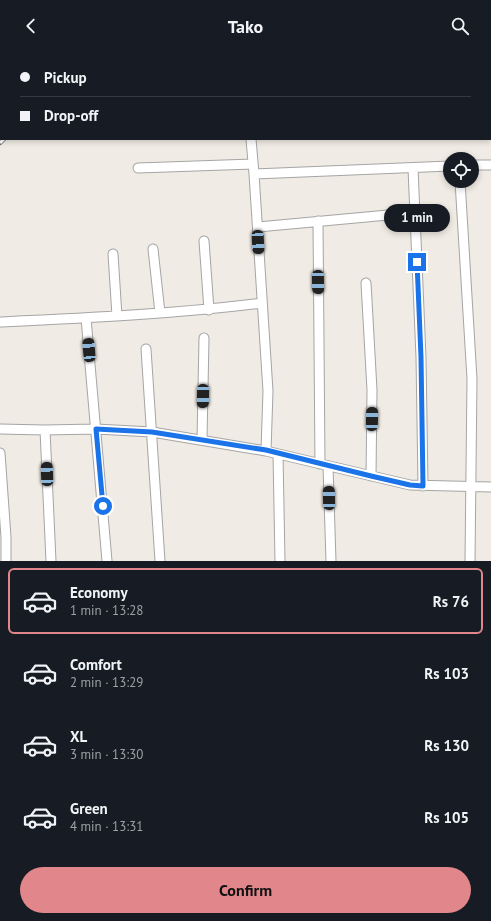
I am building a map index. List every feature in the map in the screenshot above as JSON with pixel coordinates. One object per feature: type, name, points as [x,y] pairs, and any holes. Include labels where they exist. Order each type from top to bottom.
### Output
[{"type":"street","points":[[251,140],[268,391],[266,450]]},
{"type":"street","points":[[479,165],[491,165]]},
{"type":"street","points":[[138,168],[254,169],[413,168],[443,166]]},
{"type":"street","points":[[413,168],[421,357],[423,486]]},
{"type":"street","points":[[460,188],[472,379],[470,561]]},
{"type":"street","points":[[258,227],[388,215]]},
{"type":"street","points":[[318,222],[324,465],[331,561]]},
{"type":"street","points":[[204,242],[209,310]]},
{"type":"street","points":[[152,249],[160,313]]},
{"type":"street","points":[[113,254],[117,316]]},
{"type":"street","points":[[366,283],[372,390],[371,476]]},
{"type":"street","points":[[0,322],[209,310],[262,303]]},
{"type":"street","points":[[86,318],[107,561]]},
{"type":"street","points":[[202,440],[204,338]]},
{"type":"street","points":[[146,349],[160,561]]},
{"type":"street","points":[[0,429],[96,429],[152,432],[266,450],[410,485],[470,488],[491,487]]},
{"type":"street","points":[[45,430],[51,561]]},
{"type":"street","points":[[0,453],[3,548],[6,561]]},
{"type":"street","points":[[278,454],[280,561]]},
{"type":"railway","points":[[0,143],[3,140]]},
{"type":"route","points":[[103,506],[96,429],[152,432],[266,450],[410,485],[423,486],[421,357],[417,262]]}]
